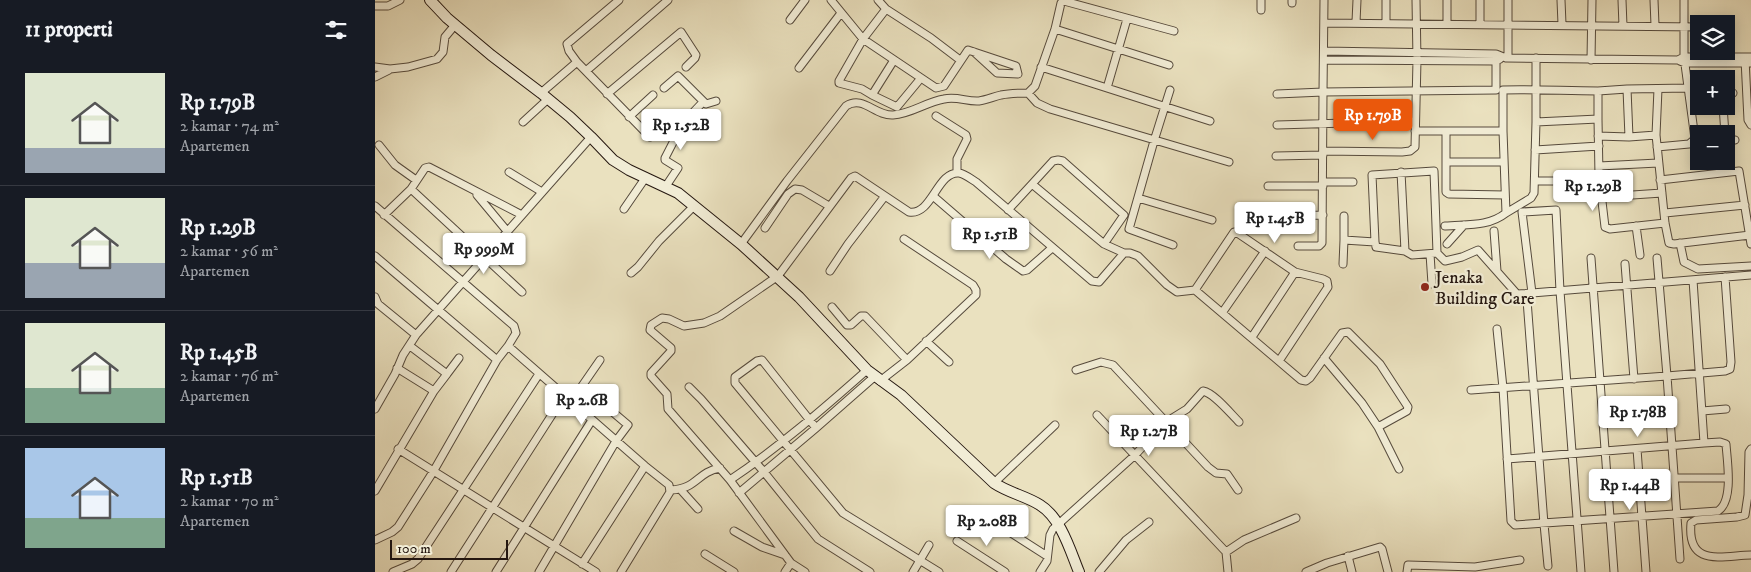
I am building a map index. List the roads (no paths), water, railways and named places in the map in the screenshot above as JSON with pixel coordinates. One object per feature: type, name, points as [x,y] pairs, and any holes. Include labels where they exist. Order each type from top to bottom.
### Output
[{"type":"street","points":[[375,6],[388,6],[400,0]]},
{"type":"street","points":[[430,0],[455,25],[503,65],[545,96],[591,136],[613,160],[629,170],[665,186],[694,206],[741,244],[778,276],[874,376],[901,395],[994,483],[1007,491],[1042,506],[1058,526],[1079,572]]},
{"type":"street","points":[[619,0],[567,44],[569,51],[607,94],[650,136],[673,115]]},
{"type":"street","points":[[586,71],[669,0]]},
{"type":"street","points":[[790,20],[805,0]]},
{"type":"street","points":[[831,0],[863,39],[936,88],[944,86],[968,50],[974,52],[1016,66],[1018,74],[997,73],[974,52]]},
{"type":"street","points":[[878,0],[886,9],[931,38],[960,60]]},
{"type":"street","points":[[741,244],[787,181],[846,106],[850,104],[858,102],[881,113],[891,115],[917,109],[942,99],[961,98],[977,101],[999,96],[1028,93],[1035,86],[1055,29],[1061,3],[1067,0],[1127,19],[1174,31]]},
{"type":"street","points":[[1261,0],[1261,10]]},
{"type":"street","points":[[1298,246],[1321,246],[1323,215],[1324,0]]},
{"type":"street","points":[[1356,22],[1357,0]]},
{"type":"street","points":[[1386,0],[1386,23]]},
{"type":"street","points":[[1276,156],[1323,153],[1402,152],[1411,151],[1415,147],[1417,0]]},
{"type":"street","points":[[1447,0],[1447,23]]},
{"type":"street","points":[[1480,0],[1480,24]]},
{"type":"street","points":[[1506,213],[1503,131],[1499,90],[1501,58],[1508,24],[1508,0]]},
{"type":"street","points":[[1561,0],[1562,24]]},
{"type":"street","points":[[1591,60],[1592,0]]},
{"type":"street","points":[[1622,0],[1623,26]]},
{"type":"street","points":[[1654,0],[1655,25]]},
{"type":"street","points":[[1684,0],[1682,60],[1694,125]]},
{"type":"street","points":[[886,9],[863,39],[839,83],[862,89],[897,107],[921,78]]},
{"type":"street","points":[[799,68],[841,13]]},
{"type":"street","points":[[1107,88],[1127,19]]},
{"type":"street","points":[[1324,23],[1655,25],[1690,27]]},
{"type":"street","points":[[375,66],[390,69],[415,66],[437,59],[443,52],[445,37],[455,25]]},
{"type":"street","points":[[1055,29],[1169,65]]},
{"type":"street","points":[[607,94],[681,32],[695,55],[695,58],[686,67]]},
{"type":"street","points":[[1323,51],[1417,52],[1501,58]]},
{"type":"street","points":[[1324,60],[1501,58],[1743,60],[1749,95],[1748,120],[1751,124]]},
{"type":"street","points":[[1445,226],[1492,222],[1531,198],[1535,193],[1537,58]]},
{"type":"street","points":[[872,95],[894,60]]},
{"type":"street","points":[[523,122],[577,62]]},
{"type":"street","points":[[1041,67],[1210,121]]},
{"type":"street","points":[[375,77],[390,69]]},
{"type":"street","points":[[663,88],[678,76],[703,102],[709,104],[716,101]]},
{"type":"street","points":[[1277,94],[1499,90],[1598,91],[1627,89],[1689,92]]},
{"type":"street","points":[[1627,89],[1629,137]]},
{"type":"street","points":[[1658,89],[1656,135],[1668,241],[1672,244],[1750,235]]},
{"type":"street","points":[[1170,90],[1129,229],[1173,245]]},
{"type":"street","points":[[1598,91],[1599,176],[1606,228],[1665,224]]},
{"type":"street","points":[[1028,93],[1037,102],[1050,109],[1229,162]]},
{"type":"street","points":[[629,117],[653,95]]},
{"type":"street","points":[[665,186],[678,168],[665,160],[665,158],[683,123],[703,102]]},
{"type":"street","points":[[936,116],[966,135],[966,140],[957,159],[957,173]]},
{"type":"street","points":[[1536,122],[1598,118]]},
{"type":"street","points":[[1277,126],[1414,121]]},
{"type":"street","points":[[1415,131],[1503,131]]},
{"type":"street","points":[[1446,131],[1447,194],[1505,194]]},
{"type":"street","points":[[1598,136],[1629,137],[1656,135]]},
{"type":"street","points":[[377,407],[403,354],[417,335],[591,136]]},
{"type":"street","points":[[379,144],[395,165],[416,180]]},
{"type":"street","points":[[1657,147],[1690,144]]},
{"type":"street","points":[[1535,150],[1599,146]]},
{"type":"street","points":[[1008,210],[1053,161],[1063,161],[1124,215],[1104,244]]},
{"type":"street","points":[[1446,162],[1503,162]]},
{"type":"street","points":[[1599,166],[1658,163]]},
{"type":"street","points":[[384,215],[411,189],[425,168],[429,167],[522,216]]},
{"type":"street","points":[[1432,284],[1434,254],[1434,171],[1372,175],[1376,247],[1405,251],[1412,255],[1434,254],[1445,261],[1462,257],[1477,250],[1517,294],[1751,275]]},
{"type":"street","points":[[1660,180],[1739,171],[1751,244]]},
{"type":"street","points":[[509,172],[542,192]]},
{"type":"street","points":[[1401,172],[1405,251]]},
{"type":"street","points":[[805,572],[791,563],[730,480],[668,410],[666,393],[651,376],[651,373],[671,351],[671,348],[650,330],[651,325],[662,318],[684,326],[704,323],[720,316],[778,276],[829,206],[854,176],[859,177],[909,212],[915,213],[933,196],[944,179],[957,173]]},
{"type":"street","points":[[957,173],[976,182],[1091,281],[1099,282],[1124,253]]},
{"type":"street","points":[[1535,181],[1574,181],[1599,176]]},
{"type":"street","points":[[624,209],[646,177]]},
{"type":"street","points":[[1268,186],[1353,182]]},
{"type":"street","points":[[1032,184],[1104,244],[1124,253],[1138,256],[1167,285],[1177,292],[1195,290],[1305,381],[1310,378],[1342,332],[1347,331],[1380,364],[1408,407],[1407,411],[1378,427]]},
{"type":"street","points":[[411,189],[522,292]]},
{"type":"street","points":[[765,228],[788,194],[795,189],[802,190],[829,206]]},
{"type":"street","points":[[474,191],[507,231]]},
{"type":"street","points":[[1603,197],[1662,192]]},
{"type":"street","points":[[830,271],[885,196]]},
{"type":"street","points":[[933,196],[1005,259],[1023,271],[1027,270],[1053,248]]},
{"type":"street","points":[[1138,198],[1212,220]]},
{"type":"street","points":[[1665,213],[1745,205]]},
{"type":"street","points":[[375,206],[514,326],[516,333],[497,360],[433,472],[398,527],[375,540]]},
{"type":"street","points":[[631,273],[659,241],[694,206]]},
{"type":"street","points":[[1548,566],[1527,300],[1532,293],[1522,212],[1556,210],[1560,291],[1581,572]]},
{"type":"street","points":[[1263,216],[1323,215]]},
{"type":"street","points":[[1343,264],[1345,216]]},
{"type":"street","points":[[1447,244],[1464,225]]},
{"type":"street","points":[[1636,226],[1640,255]]},
{"type":"street","points":[[1494,231],[1497,271]]},
{"type":"street","points":[[1195,290],[1234,232],[1239,232],[1295,272],[1323,279],[1327,282],[1328,287],[1279,361]]},
{"type":"street","points":[[730,480],[874,376],[907,360],[976,295],[973,284],[904,239]]},
{"type":"street","points":[[1344,240],[1375,242]]},
{"type":"street","points":[[1680,243],[1684,262],[1698,269],[1751,266]]},
{"type":"street","points":[[1222,313],[1265,251]]},
{"type":"street","points":[[375,256],[497,360]]},
{"type":"street","points":[[1591,258],[1614,572]]},
{"type":"street","points":[[1657,258],[1680,559]]},
{"type":"street","points":[[1625,264],[1634,378]]},
{"type":"street","points":[[1252,337],[1295,272]]},
{"type":"street","points":[[1471,390],[1699,374],[1729,370],[1731,367],[1725,277]]},
{"type":"street","points":[[1693,280],[1704,443]]},
{"type":"street","points":[[376,302],[417,335]]},
{"type":"street","points":[[832,307],[847,325],[851,325],[861,316],[865,316],[907,360]]},
{"type":"street","points":[[1497,329],[1503,388],[1507,459],[1511,522],[1517,526],[1721,510],[1727,494],[1728,478],[1725,442],[1507,459]]},
{"type":"street","points":[[926,341],[949,362]]},
{"type":"street","points":[[410,346],[447,374]]},
{"type":"street","points":[[508,346],[645,466],[668,483],[671,490]]},
{"type":"street","points":[[375,491],[398,449],[434,391],[459,358]]},
{"type":"street","points":[[1324,358],[1378,427],[1399,469]]},
{"type":"street","points":[[539,572],[627,427],[627,422],[582,386],[600,360]]},
{"type":"street","points":[[816,428],[762,360],[757,360],[735,377],[735,383],[845,514],[939,572]]},
{"type":"street","points":[[1076,370],[1101,362],[1113,366],[1211,470],[1216,473],[1227,474],[1238,490]]},
{"type":"street","points":[[397,368],[434,391]]},
{"type":"street","points":[[393,572],[416,562],[539,374]]},
{"type":"street","points":[[739,493],[874,376]]},
{"type":"street","points":[[689,388],[701,399],[756,462],[820,541],[870,572]]},
{"type":"street","points":[[1040,572],[1047,561],[1050,535],[1053,529],[1135,456],[1166,422],[1187,409],[1203,391],[1207,391],[1214,396],[1239,422]]},
{"type":"street","points":[[375,396],[377,407]]},
{"type":"street","points":[[451,572],[564,396]]},
{"type":"street","points":[[1702,411],[1727,409]]},
{"type":"street","points":[[1097,415],[1226,552],[1228,572]]},
{"type":"street","points":[[496,572],[592,420]]},
{"type":"street","points":[[994,483],[1055,425]]},
{"type":"street","points":[[398,449],[596,572]]},
{"type":"street","points":[[1637,449],[1646,572]]},
{"type":"street","points":[[1751,449],[1749,452],[1748,516],[1694,521],[1691,523],[1691,542],[1696,550],[1704,555],[1751,555]]},
{"type":"street","points":[[582,564],[645,466]]},
{"type":"street","points":[[671,490],[691,485],[711,470],[720,468]]},
{"type":"street","points":[[1674,478],[1728,478]]},
{"type":"street","points":[[680,489],[699,509]]},
{"type":"street","points":[[621,572],[671,490]]},
{"type":"street","points":[[986,517],[1047,556]]},
{"type":"street","points":[[1226,552],[1244,540],[1296,518]]},
{"type":"street","points":[[1099,572],[1126,540],[1149,522]]},
{"type":"street","points":[[734,531],[762,547],[785,555]]},
{"type":"street","points":[[957,541],[1005,572]]},
{"type":"street","points":[[913,572],[929,545]]},
{"type":"street","points":[[1306,572],[1316,570],[1348,556],[1380,547],[1388,572]]},
{"type":"street","points":[[705,554],[734,572]]},
{"type":"street","points":[[1348,556],[1352,572]]},
{"type":"street","points":[[1407,572],[1408,565],[1475,570],[1521,560]]},
{"type":"street","points":[[785,572],[791,563]]},
{"type":"place","name":"Jenaka Building Care","points":[[1425,287]]}]
